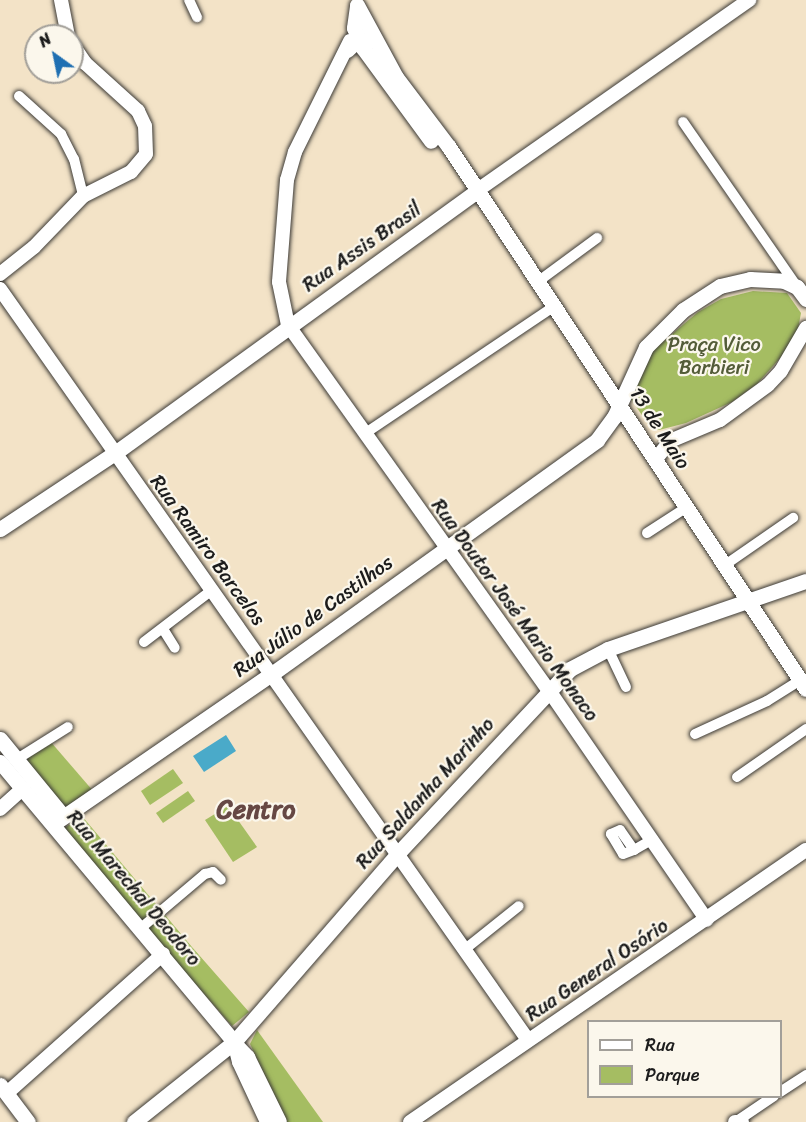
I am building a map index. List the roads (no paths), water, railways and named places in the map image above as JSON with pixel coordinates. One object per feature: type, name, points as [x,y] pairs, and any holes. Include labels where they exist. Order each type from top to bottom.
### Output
[{"type":"main road","name":"13 de Maio","points":[[357,2],[396,76],[449,147],[476,192],[620,404],[803,684]]},
{"type":"main road","points":[[347,50],[357,34],[357,2]]},
{"type":"main road","name":"13 de Maio","points":[[357,34],[406,108],[476,192]]},
{"type":"main road","points":[[357,34],[366,40],[396,76]]},
{"type":"main road","name":"Rua Assis Brasil","points":[[0,529],[115,453],[476,192]]},
{"type":"main road","name":"Rua Júlio de Castilhos","points":[[597,440],[620,404],[646,347],[669,320],[704,295],[750,279],[783,281],[803,295]]},
{"type":"main road","name":"Rua Júlio de Castilhos","points":[[58,820],[273,673],[445,546],[597,440],[621,428],[638,433]]},
{"type":"main road","name":"Rua Saldanha Marinho","points":[[134,1122],[239,1047],[399,852],[548,689],[570,669],[608,649],[806,581]]},
{"type":"main road","name":"Rua Marechal Deodoro","points":[[0,739],[17,759],[58,820],[141,928],[239,1047]]},
{"type":"main road","name":"Rua Marechal Deodoro","points":[[0,762],[23,788],[58,820]]},
{"type":"main road","points":[[2,1092],[28,1122]]},
{"type":"street","points":[[61,0],[66,24]]},
{"type":"street","points":[[189,0],[196,17]]},
{"type":"street","name":"Rua Assis Brasil","points":[[476,192],[749,0]]},
{"type":"street","points":[[288,326],[279,282],[287,180],[295,152],[347,50]]},
{"type":"street","points":[[0,274],[49,233],[83,196],[141,163],[147,140],[138,111],[84,62]]},
{"type":"street","points":[[19,96],[62,134],[74,159],[83,196]]},
{"type":"street","points":[[683,122],[803,295]]},
{"type":"street","points":[[536,283],[597,238]]},
{"type":"street","name":"Rua Ramiro Barcelos","points":[[0,290],[273,673],[528,1040]]},
{"type":"street","points":[[364,434],[553,307]]},
{"type":"street","name":"Rua Doutor José Mario Monaco","points":[[288,326],[548,689],[707,920]]},
{"type":"street","points":[[656,459],[670,441],[720,420],[768,385],[781,371],[806,328]]},
{"type":"street","points":[[647,533],[687,507]]},
{"type":"street","points":[[725,565],[793,518]]},
{"type":"street","points":[[144,642],[212,590]]},
{"type":"street","points":[[163,629],[175,648]]},
{"type":"street","points":[[608,649],[626,687]]},
{"type":"street","points":[[695,734],[803,684]]},
{"type":"street","points":[[17,759],[68,726]]},
{"type":"street","points":[[737,777],[806,729]]},
{"type":"street","points":[[0,809],[23,788]]},
{"type":"street","points":[[634,850],[653,839]]},
{"type":"street","name":"Rua General Osório","points":[[410,1122],[806,850]]},
{"type":"street","points":[[141,928],[205,874],[213,872],[220,879]]},
{"type":"street","points":[[464,950],[519,906]]},
{"type":"street","points":[[2,1092],[163,954]]},
{"type":"street","points":[[239,1047],[239,1062],[267,1122]]},
{"type":"street","points":[[239,1047],[280,1122]]},
{"type":"street","points":[[782,1091],[806,1075]]},
{"type":"street","points":[[739,1121],[771,1098]]},
{"type":"water","points":[[226,735],[236,751],[204,772],[193,756]]},
{"type":"district","name":"Centro","points":[[256,810]]},
{"type":"park label","name":"Praça Vico Barbieri","points":[[714,356]]}]
